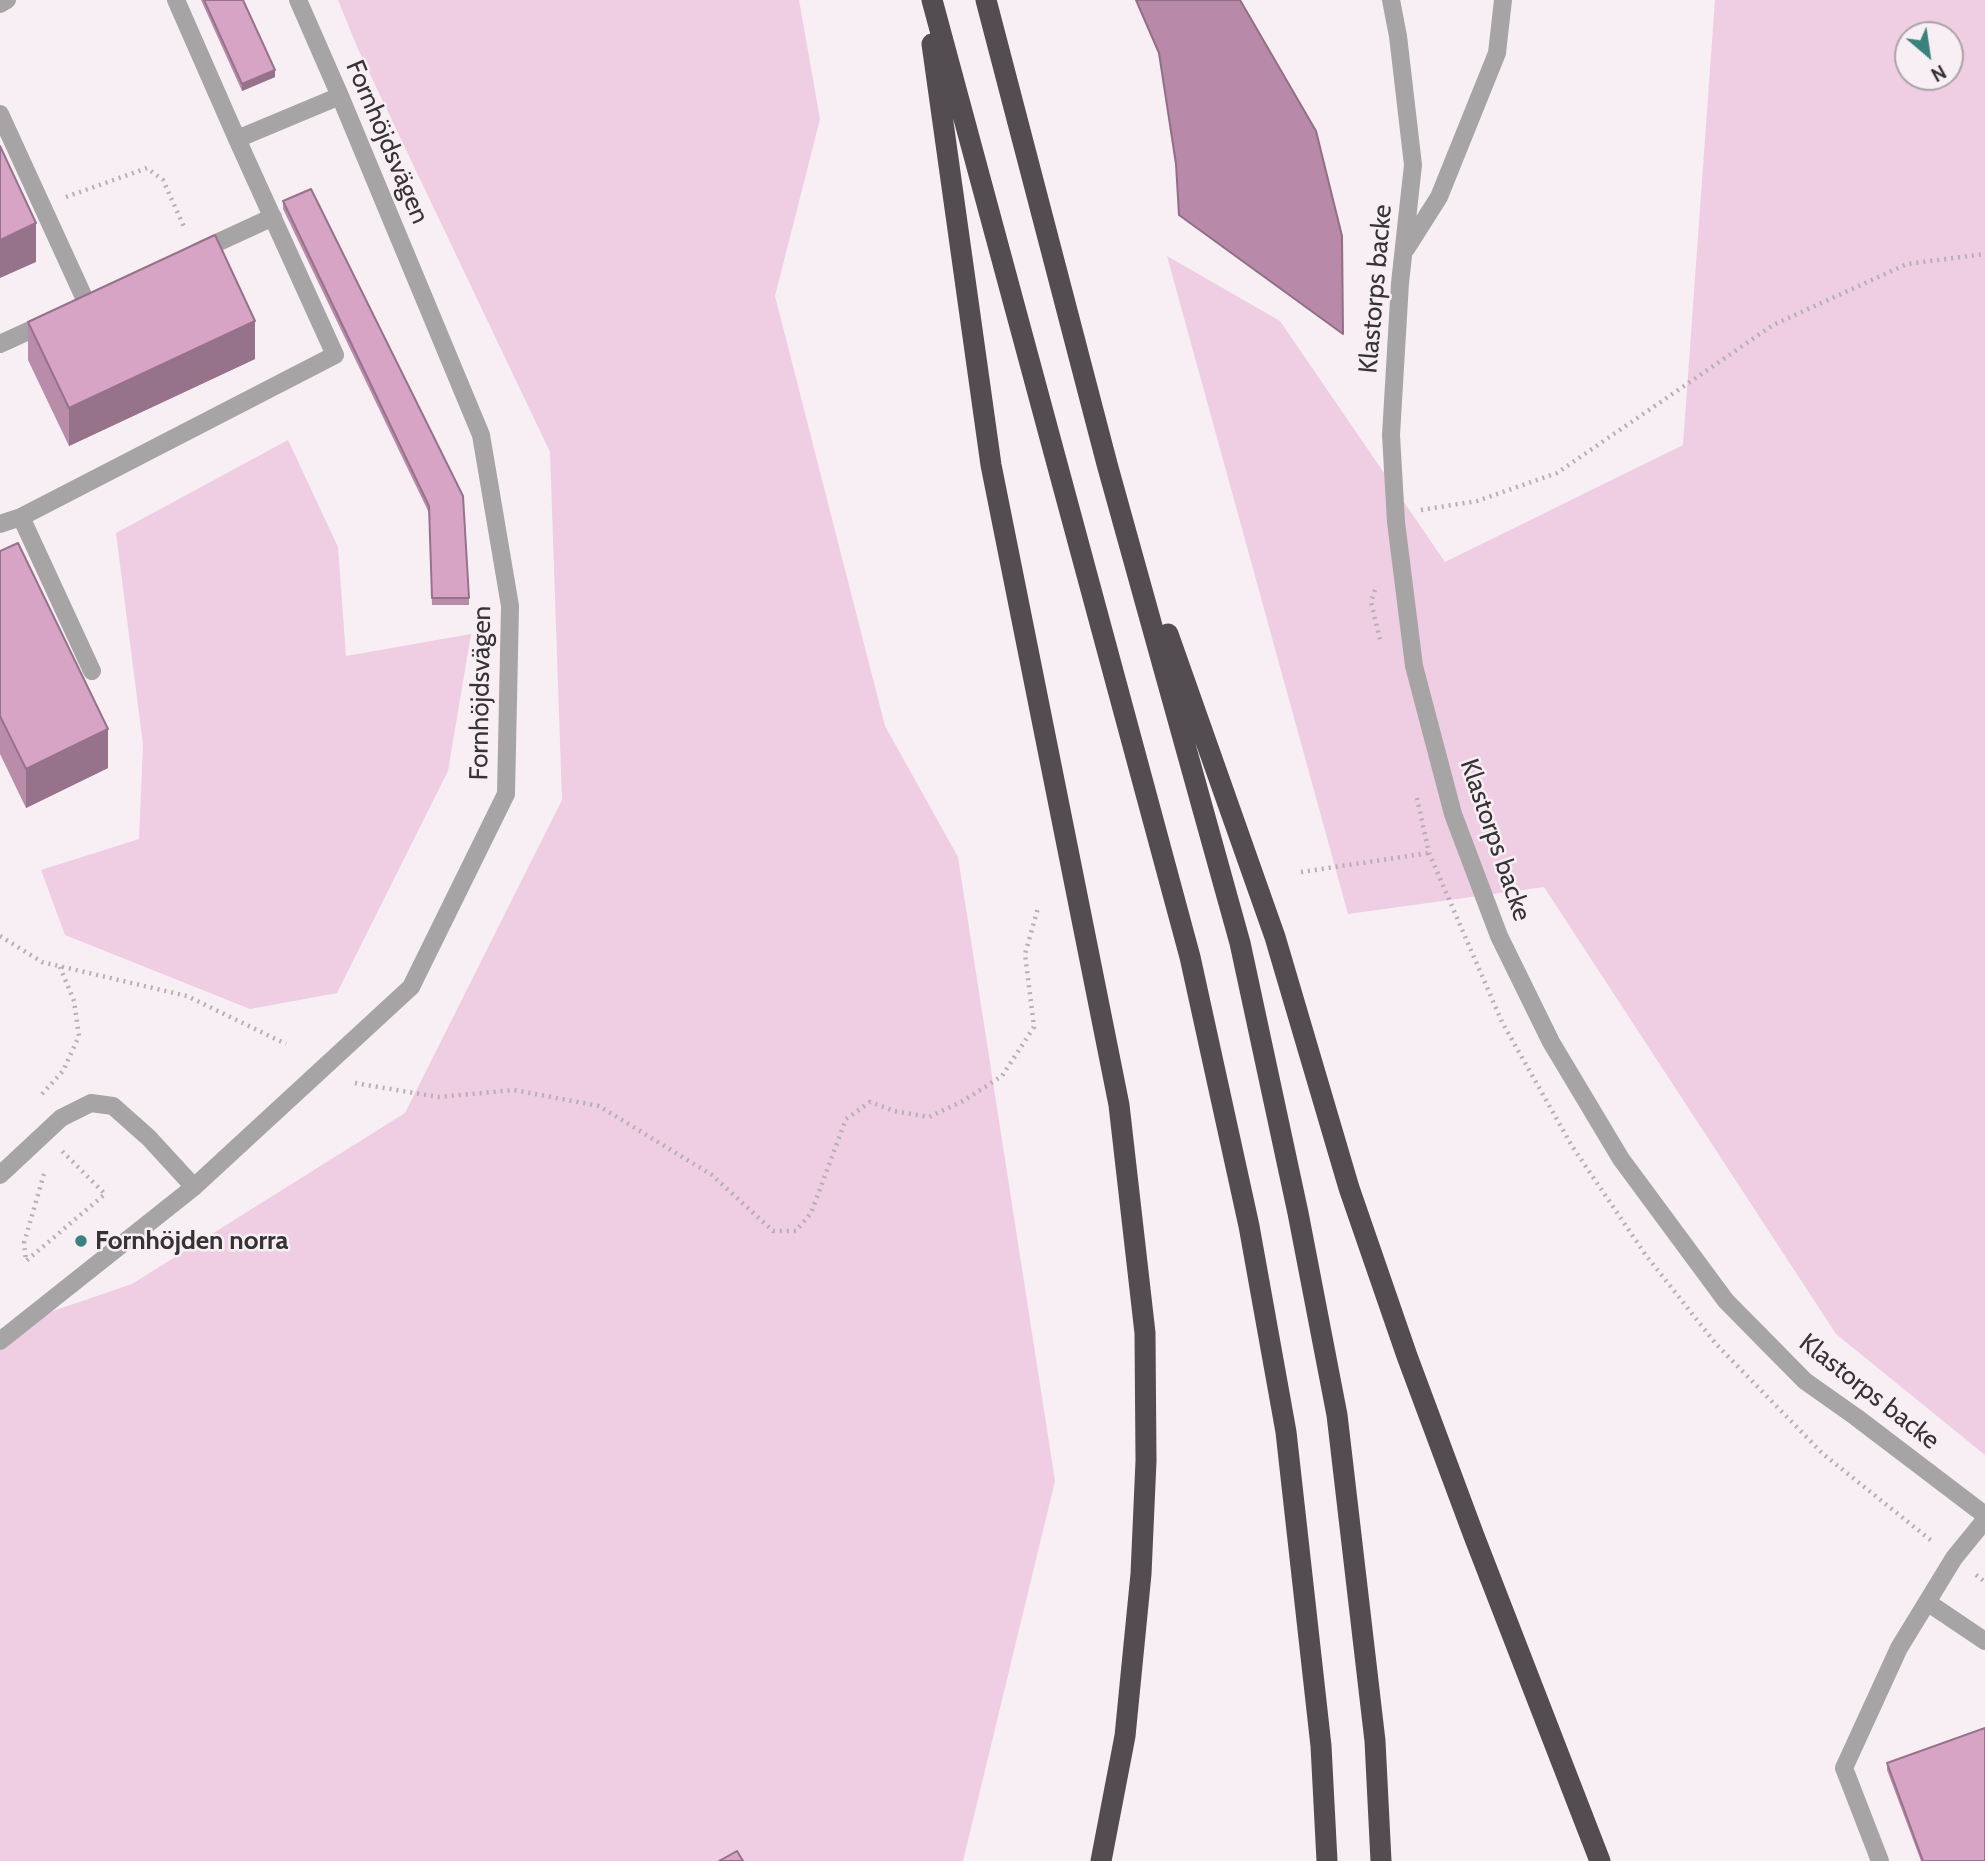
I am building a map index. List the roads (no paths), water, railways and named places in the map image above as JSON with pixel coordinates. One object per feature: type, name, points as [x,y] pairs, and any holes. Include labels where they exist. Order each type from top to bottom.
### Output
[{"type":"highway","points":[[926,0],[991,465],[1119,1105],[1145,1333],[1146,1461],[1141,1574],[1125,1736],[1101,1861]]},
{"type":"highway","points":[[932,0],[1189,957],[1249,1226],[1286,1432],[1321,1746],[1327,1861]]},
{"type":"highway","points":[[986,0],[1107,464],[1240,943],[1298,1213],[1337,1415],[1375,1741],[1381,1861]]},
{"type":"highway","points":[[1107,464],[1275,937],[1349,1188],[1407,1356],[1600,1861]]},
{"type":"street","points":[[0,4],[7,0]]},
{"type":"street","points":[[0,524],[21,517],[335,355],[176,0]]},
{"type":"street","name":"Fornhöjdsvägen","points":[[0,1341],[194,1187],[411,987],[506,794],[510,606],[481,435],[298,0]]},
{"type":"street","name":"Klastorps backe","points":[[1391,0],[1398,36],[1413,164],[1391,435],[1396,522],[1414,666],[1453,814],[1499,936],[1551,1042],[1622,1158],[1726,1301],[1805,1381],[1856,1417],[1985,1518]]},
{"type":"street","points":[[1404,252],[1439,197],[1493,64],[1497,53],[1503,0]]},
{"type":"street","points":[[237,139],[340,96]]},
{"type":"street","points":[[0,114],[43,206],[81,307],[0,344]]},
{"type":"street","points":[[189,256],[273,217]]},
{"type":"street","points":[[21,517],[92,671]]},
{"type":"street","points":[[0,1175],[49,1138],[61,1118],[91,1104],[113,1106],[149,1138],[194,1187]]},
{"type":"street","points":[[1880,1861],[1844,1768],[1899,1648],[1954,1558],[1985,1518]]},
{"type":"street","points":[[1927,1602],[1985,1641]]},
{"type":"place","name":"Fornhöjden norra","points":[[81,1241]]}]
